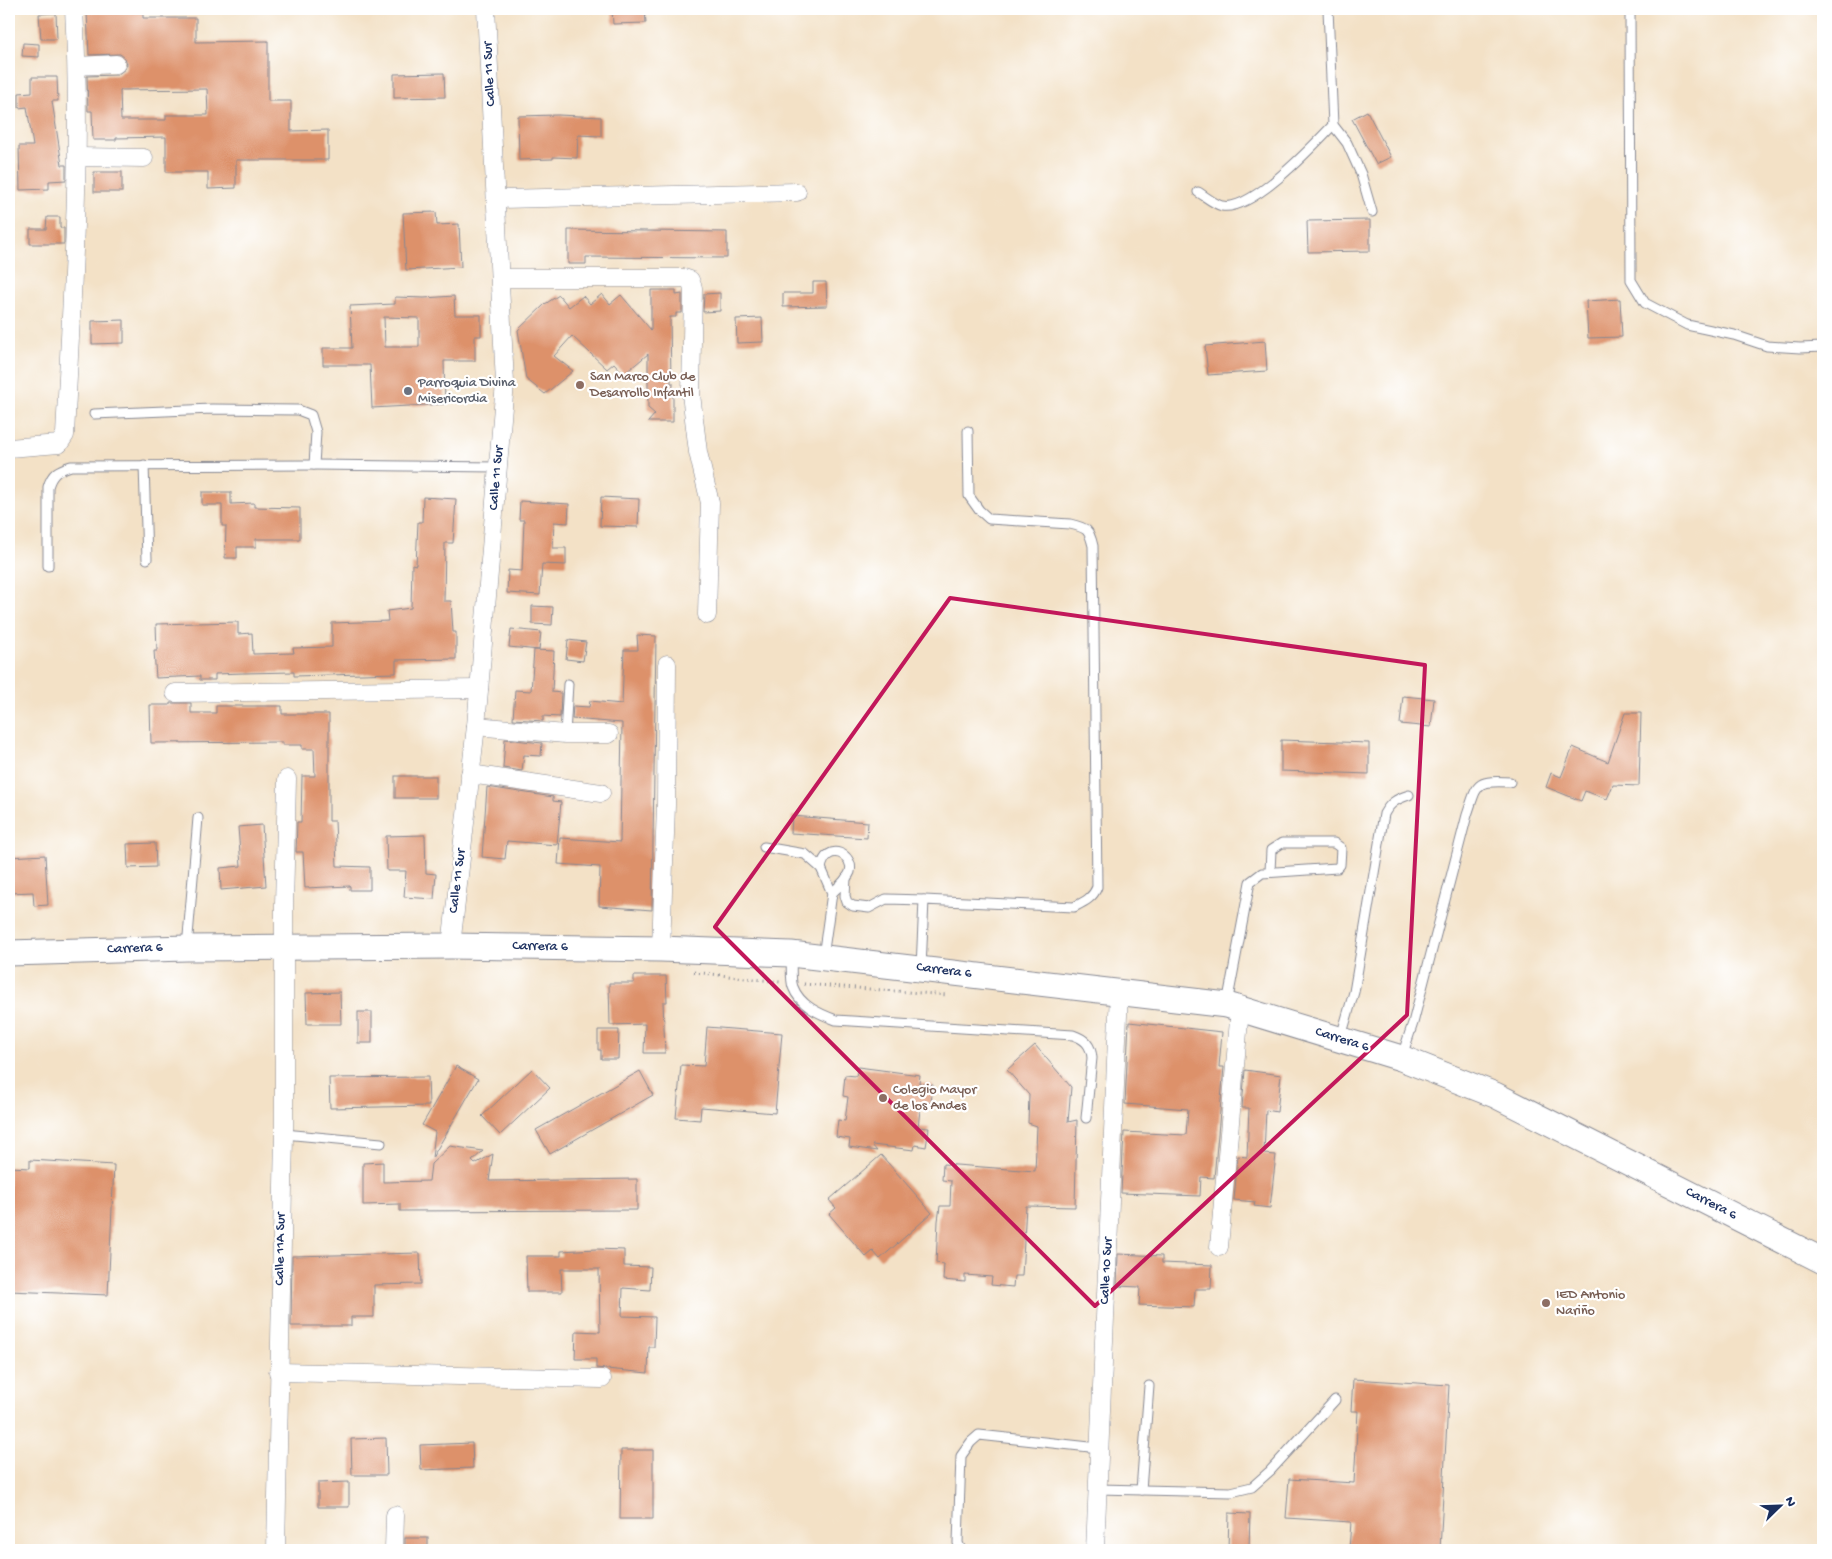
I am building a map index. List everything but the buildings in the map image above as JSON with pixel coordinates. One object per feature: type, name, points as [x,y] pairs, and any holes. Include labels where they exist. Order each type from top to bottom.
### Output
[{"type":"main road","name":"Carrera 6","points":[[9,953],[187,948],[451,946],[661,949],[791,954],[1233,1007],[1401,1058],[1495,1095],[1823,1262]]},
{"type":"street","points":[[9,448],[59,444],[65,435],[78,157],[74,9]]},
{"type":"street","name":"Calle 11 Sur","points":[[451,946],[476,726],[497,467],[506,383],[486,9]]},
{"type":"street","points":[[77,66],[116,64]]},
{"type":"street","points":[[78,157],[144,158]]},
{"type":"street","points":[[497,199],[797,192]]},
{"type":"street","points":[[501,278],[684,278],[690,280],[693,288],[691,394],[698,452],[710,503],[707,615]]},
{"type":"street","points":[[661,949],[666,805],[667,664]]},
{"type":"street","points":[[176,693],[479,689]]},
{"type":"street","points":[[476,726],[565,734],[609,734]]},
{"type":"street","points":[[470,774],[601,793]]},
{"type":"street","name":"Calle 11A Sur","points":[[276,1550],[284,1134],[284,906],[287,779]]},
{"type":"street","name":"Calle 10 Sur","points":[[1095,1550],[1119,992]]},
{"type":"street","points":[[1219,1247],[1233,1007]]},
{"type":"street","points":[[278,1372],[602,1379]]},
{"type":"street","points":[[394,1550],[395,1515]]},
{"type":"lane","points":[[1328,9],[1333,125],[1347,143],[1360,174],[1372,212]]},
{"type":"lane","points":[[1630,9],[1631,280],[1645,304],[1687,325],[1734,335],[1768,346],[1823,347]]},
{"type":"lane","points":[[1198,192],[1222,206],[1240,204],[1295,164],[1333,125]]},
{"type":"lane","points":[[94,414],[212,409],[298,410],[311,415],[316,432],[314,465]]},
{"type":"lane","points":[[821,868],[822,861],[827,854],[836,852],[842,854],[847,859],[850,867],[846,878],[845,896],[847,902],[853,906],[869,908],[886,899],[1074,906],[1087,901],[1095,893],[1097,887],[1093,546],[1090,534],[1083,527],[1070,524],[989,519],[979,510],[969,496],[968,431]]},
{"type":"lane","points":[[144,465],[147,559]]},
{"type":"lane","points":[[48,566],[48,487],[58,470],[71,466],[314,465],[497,467]]},
{"type":"lane","points":[[565,734],[568,684]]},
{"type":"lane","points":[[1401,1058],[1467,815],[1476,789],[1487,781],[1510,782]]},
{"type":"lane","points":[[1341,1040],[1354,992],[1384,814],[1389,805],[1397,798],[1409,795]]},
{"type":"lane","points":[[187,948],[198,818]]},
{"type":"lane","points":[[1233,1007],[1234,978],[1250,882],[1262,873],[1337,868],[1340,865],[1341,848],[1334,843],[1282,843],[1271,850],[1270,872]]},
{"type":"lane","points":[[764,847],[805,854],[821,868],[832,893],[823,957]]},
{"type":"lane","points":[[832,893],[846,878]]},
{"type":"lane","points":[[921,969],[924,900]]},
{"type":"lane","points":[[791,954],[793,987],[801,1000],[814,1010],[836,1020],[1073,1035],[1082,1038],[1091,1051],[1092,1058],[1086,1118]]},
{"type":"lane","points":[[284,1134],[382,1143]]},
{"type":"lane","points":[[1141,1490],[1149,1386]]},
{"type":"lane","points":[[1098,1489],[1232,1492],[1252,1487],[1270,1471],[1335,1400]]},
{"type":"lane","points":[[961,1550],[958,1543],[961,1456],[971,1442],[979,1435],[1100,1448]]},
{"type":"highlighted area","points":[[950,598],[1425,665],[1407,1015],[1095,1306],[715,927]]},
{"type":"place","name":"San Marco Club de Desarrollo Infantil","points":[[580,385]]},
{"type":"place","name":"Parroquia Divina Misericordia","points":[[408,391]]},
{"type":"place","name":"Colegio Mayor de los Andes","points":[[883,1098]]},
{"type":"place","name":"IED Antonio Nariño","points":[[1546,1303]]}]
